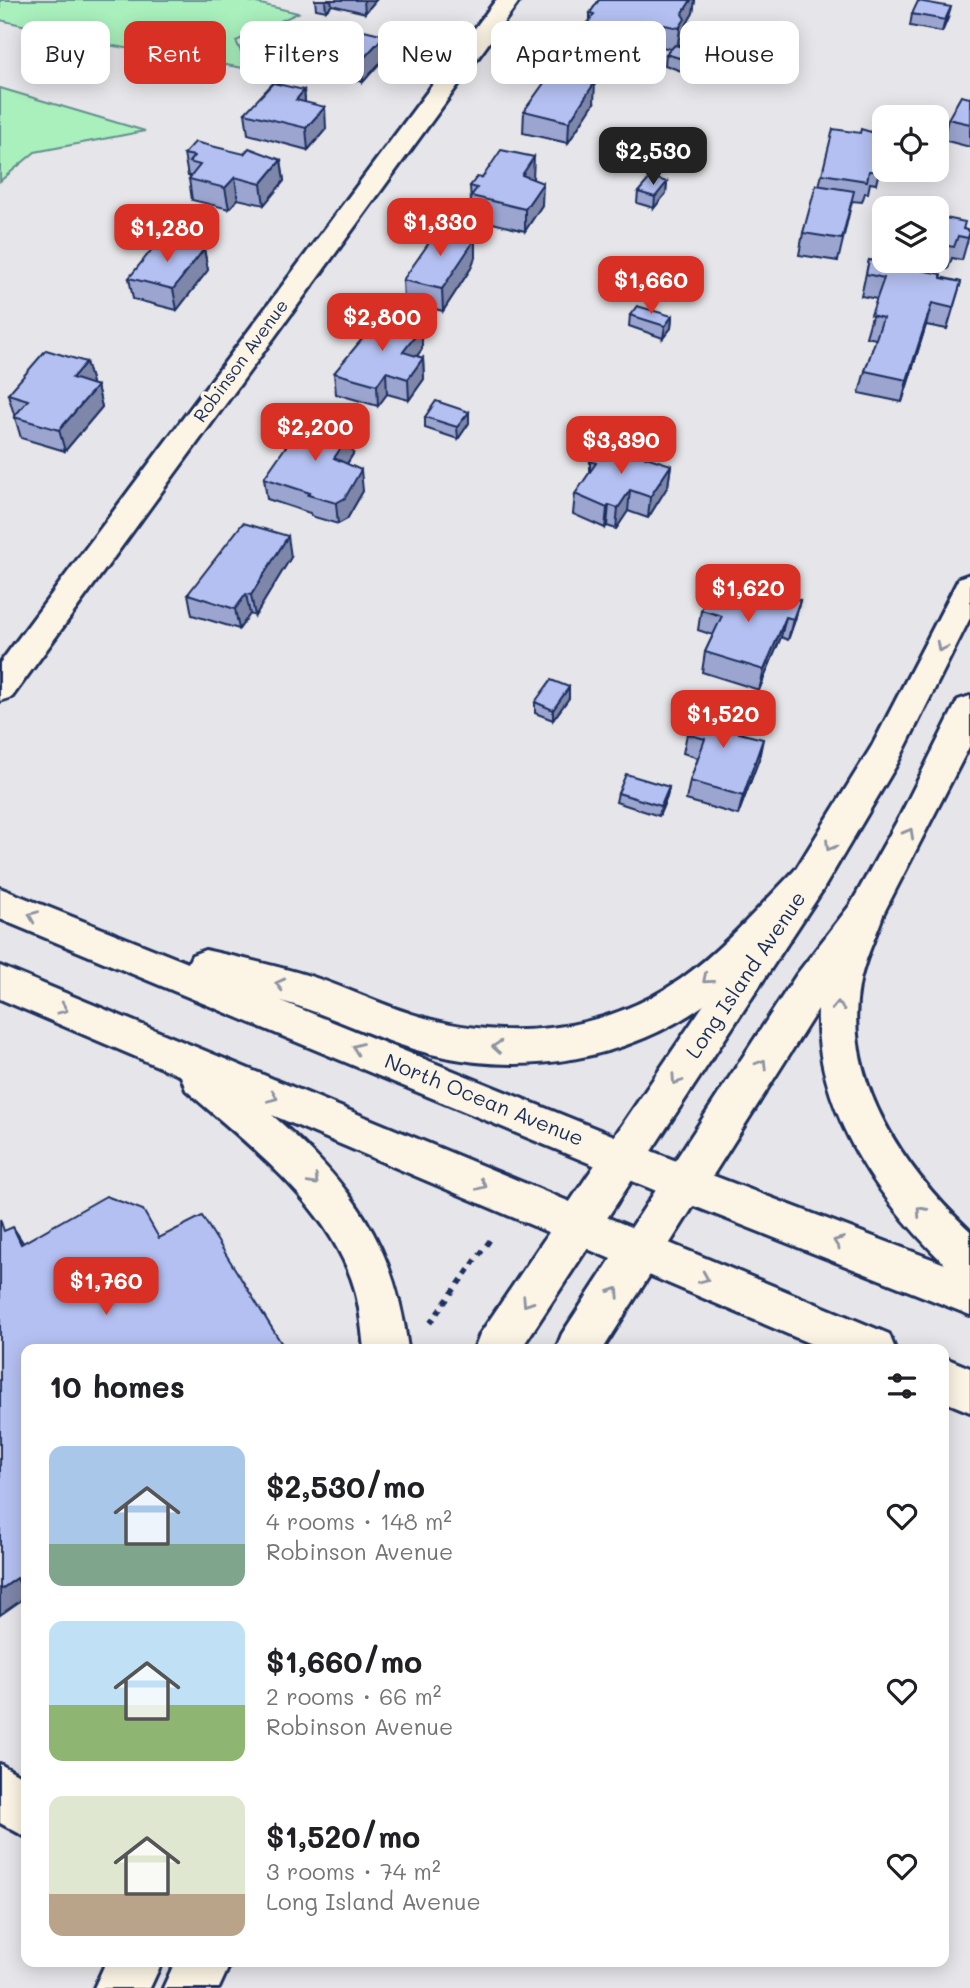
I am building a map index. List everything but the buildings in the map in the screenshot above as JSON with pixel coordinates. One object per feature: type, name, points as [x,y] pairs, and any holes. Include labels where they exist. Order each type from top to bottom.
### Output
[{"type":"main road","name":"Robinson Avenue","points":[[0,688],[508,0]]},
{"type":"main road","name":"Long Island Avenue","points":[[499,1344],[809,880],[885,754],[970,586]]},
{"type":"main road","points":[[581,1344],[811,986],[864,915],[915,822],[970,709]]},
{"type":"main road","points":[[72,933],[299,989],[431,1037],[474,1045],[554,1048],[603,1037],[644,1021],[678,1002],[709,978],[809,880]]},
{"type":"main road","name":"North Ocean Avenue","points":[[0,903],[686,1184],[970,1294]]},
{"type":"main road","points":[[864,915],[838,993],[837,1033],[857,1111],[879,1156],[905,1193],[970,1259]]},
{"type":"main road","points":[[0,982],[861,1344]]},
{"type":"main road","points":[[172,1054],[289,1156],[318,1185],[348,1224],[370,1270],[383,1315],[386,1344]]},
{"type":"main road","points":[[949,1381],[970,1390]]},
{"type":"main road","points":[[0,1788],[21,1807]]},
{"type":"main road","points":[[121,1988],[132,1967]]},
{"type":"main road","points":[[190,1988],[201,1967]]},
{"type":"path","points":[[425,1330],[495,1233]]},
{"type":"green space","points":[[0,0],[244,0],[298,13],[280,21],[240,21],[240,39],[236,41],[240,50],[240,67],[226,65],[226,21],[124,21],[124,48],[110,45],[110,21],[21,21],[21,25],[0,20]]},
{"type":"green space","points":[[0,88],[145,131],[35,152],[0,181]]}]
